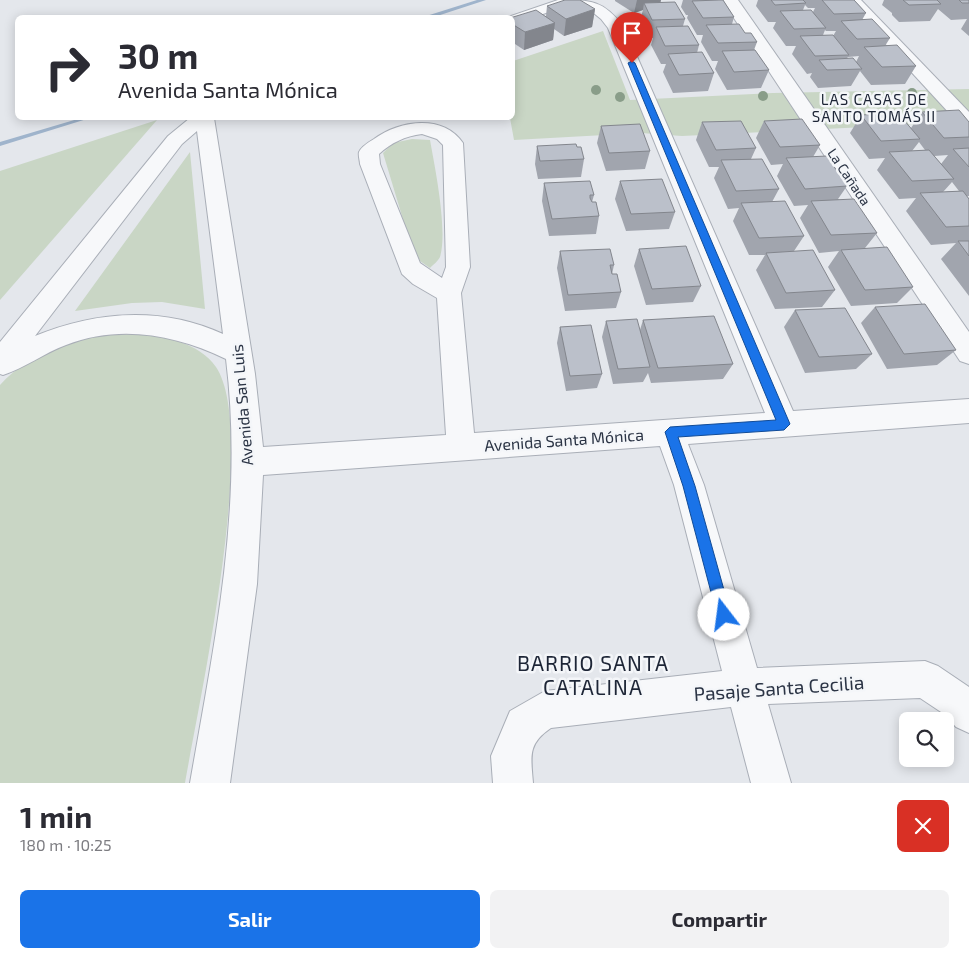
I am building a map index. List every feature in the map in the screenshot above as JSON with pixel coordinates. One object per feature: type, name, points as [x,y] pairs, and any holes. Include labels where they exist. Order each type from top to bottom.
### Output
[{"type":"street","points":[[515,18],[574,0]]},
{"type":"street","points":[[586,0],[607,16],[616,27],[784,424]]},
{"type":"street","name":"La Cañada","points":[[730,0],[969,353]]},
{"type":"street","points":[[853,0],[969,123]]},
{"type":"street","points":[[0,361],[175,140],[190,124],[197,120]]},
{"type":"street","name":"Avenida San Luis","points":[[205,120],[238,353],[246,421],[248,462],[246,518],[240,573],[210,783]]},
{"type":"street","points":[[449,293],[421,278],[410,268],[370,164],[369,153],[385,138],[395,133],[424,128],[440,131],[452,143],[458,267],[449,293],[461,447]]},
{"type":"street","points":[[0,366],[58,337],[85,328],[123,323],[152,324],[196,333],[238,353]]},
{"type":"street","name":"Avenida Santa Mónica","points":[[248,462],[969,412]]},
{"type":"street","points":[[670,432],[689,486],[771,783]]},
{"type":"street","name":"Pasaje Santa Cecilia","points":[[513,783],[511,756],[523,724],[545,710],[744,687],[925,679],[957,701],[969,714]]},
{"type":"green space","points":[[603,31],[630,100],[773,93],[969,89],[969,122],[682,136],[641,133],[514,140],[510,120],[515,120],[515,60]]},
{"type":"green space","points":[[157,120],[0,300],[0,171]]},
{"type":"green space","points":[[412,139],[430,140],[440,199],[443,231],[442,245],[440,257],[430,268],[420,261],[405,226],[383,153],[393,143]]},
{"type":"green space","points":[[190,152],[205,309],[162,302],[132,303],[75,311]]},
{"type":"green space","points":[[135,332],[180,342],[200,352],[216,367],[228,400],[231,448],[229,506],[222,569],[185,783],[0,783],[0,385],[13,372],[28,362],[62,346],[99,336]]},
{"type":"building","points":[[565,0],[580,0],[595,9],[566,19],[547,6]]},
{"type":"building","points":[[723,0],[734,17],[703,18],[692,1]]},
{"type":"building","points":[[771,0],[803,0],[806,3],[775,5]]},
{"type":"building","points":[[822,0],[854,0],[866,13],[834,14]]},
{"type":"building","points":[[903,0],[937,0],[941,4],[909,5]]},
{"type":"building","points":[[959,0],[969,0],[969,3],[962,3]]},
{"type":"building","points":[[675,2],[685,19],[652,20],[644,3]]},
{"type":"building","points":[[536,10],[555,23],[525,32],[515,26],[515,16]]},
{"type":"building","points":[[811,10],[826,28],[794,29],[780,11]]},
{"type":"building","points":[[872,19],[890,38],[857,39],[841,21]]},
{"type":"building","points":[[739,24],[745,33],[751,33],[757,42],[718,43],[706,25]]},
{"type":"building","points":[[688,26],[699,45],[665,46],[656,27]]},
{"type":"building","points":[[833,35],[849,55],[815,56],[800,36]]},
{"type":"building","points":[[897,45],[916,66],[882,67],[864,47]]},
{"type":"building","points":[[755,50],[769,70],[734,72],[722,51]]},
{"type":"building","points":[[702,52],[714,73],[679,75],[668,54]]},
{"type":"building","points":[[853,58],[862,69],[827,70],[819,60]]},
{"type":"building","points":[[959,110],[969,122],[969,137],[944,138],[922,112]]},
{"type":"building","points":[[898,113],[920,139],[881,141],[861,115]]},
{"type":"building","points":[[802,119],[820,145],[780,147],[764,121]]},
{"type":"building","points":[[741,121],[756,148],[716,150],[702,122]]},
{"type":"building","points":[[640,124],[650,151],[609,153],[601,126]]},
{"type":"building","points":[[576,144],[577,147],[581,147],[584,159],[540,161],[537,146]]},
{"type":"building","points":[[969,148],[969,167],[953,149]]},
{"type":"building","points":[[929,150],[954,179],[912,181],[889,152]]},
{"type":"building","points":[[827,156],[847,186],[805,189],[786,158]]},
{"type":"building","points":[[762,159],[779,189],[736,191],[721,160]]},
{"type":"building","points":[[662,179],[675,212],[631,214],[620,181]]},
{"type":"building","points":[[590,181],[594,195],[590,195],[590,198],[592,202],[596,202],[599,216],[552,219],[544,183]]},
{"type":"building","points":[[963,191],[969,199],[969,226],[946,227],[920,193]]},
{"type":"building","points":[[854,199],[877,233],[831,235],[811,201]]},
{"type":"building","points":[[785,201],[804,236],[759,238],[741,203]]},
{"type":"building","points":[[958,241],[969,241],[969,256]]},
{"type":"building","points":[[686,246],[701,286],[652,289],[639,249]]},
{"type":"building","points":[[887,247],[913,287],[865,290],[841,250]]},
{"type":"building","points":[[610,249],[614,265],[610,265],[612,274],[617,274],[621,292],[568,295],[560,251]]},
{"type":"building","points":[[813,250],[835,290],[786,293],[766,253]]},
{"type":"building","points":[[925,304],[956,350],[904,354],[875,307]]},
{"type":"building","points":[[845,308],[872,354],[819,357],[795,310]]},
{"type":"building","points":[[714,316],[733,364],[658,368],[643,320]]},
{"type":"building","points":[[637,319],[650,367],[618,369],[606,321]]},
{"type":"building","points":[[591,325],[602,374],[570,376],[560,327]]},
{"type":"waterway","points":[[433,15],[483,0]]},
{"type":"waterway","points":[[0,144],[80,120]]},
{"type":"district","name":"LAS CASAS DE SANTO TOMÁS II","points":[[874,108]]},
{"type":"district","name":"BARRIO SANTA CATALINA","points":[[593,676]]},
{"type":"route","points":[[632,63],[784,424],[670,432],[689,486],[724,615]]}]
